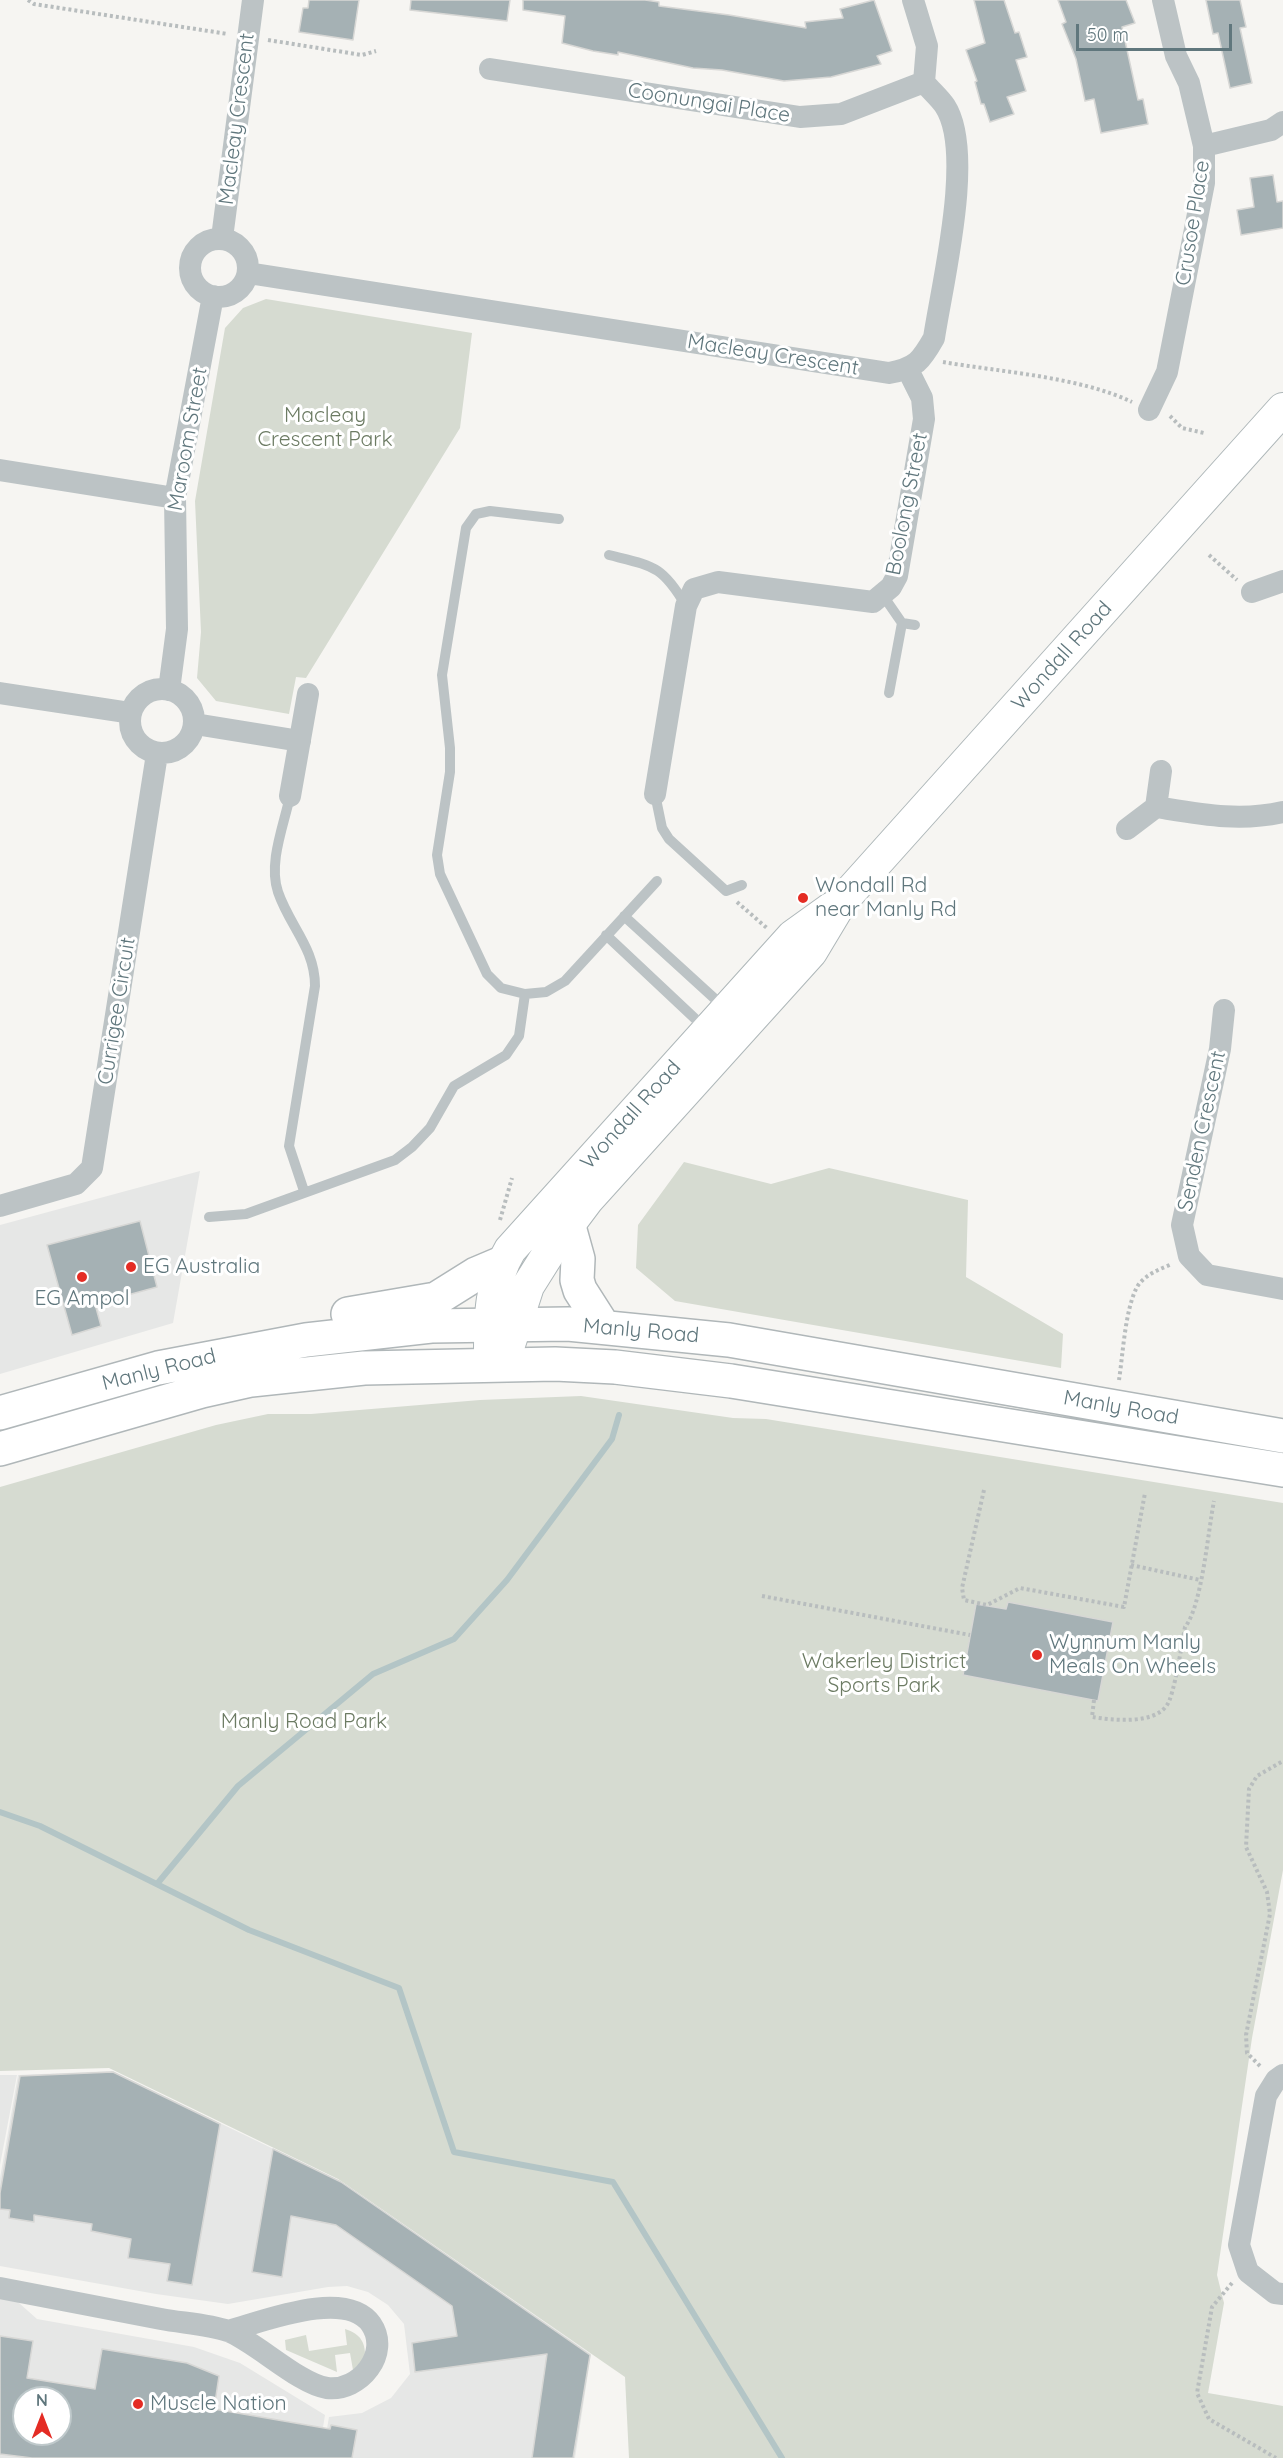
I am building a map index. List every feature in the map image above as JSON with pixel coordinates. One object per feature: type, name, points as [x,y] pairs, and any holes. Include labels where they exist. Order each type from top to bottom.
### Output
[{"type":"main road","name":"Wondall Road","points":[[496,1363],[502,1324],[568,1224],[812,952],[841,902],[1283,409]]},
{"type":"main road","name":"Wondall Road","points":[[502,1324],[493,1294],[502,1263],[520,1236],[793,936],[841,902]]},
{"type":"main road","points":[[568,1224],[578,1258],[577,1280],[580,1290],[603,1326]]},
{"type":"main road","points":[[183,1363],[205,1344],[231,1334],[436,1299],[476,1274],[502,1263]]},
{"type":"main road","name":"Manly Road","points":[[0,1413],[183,1363],[367,1332],[502,1324],[603,1326],[729,1340],[1283,1436]]},
{"type":"main road","name":"Manly Road","points":[[0,1449],[202,1391],[251,1380],[364,1368],[496,1363],[615,1367],[710,1378],[1283,1470]]},
{"type":"street","name":"Macleay Crescent","points":[[222,238],[253,0]]},
{"type":"street","points":[[913,0],[927,46],[924,82],[946,107],[957,147],[959,182],[934,338],[915,364]]},
{"type":"street","name":"Crusoe Place","points":[[1149,410],[1167,372],[1204,183],[1204,146],[1189,83],[1176,56],[1164,0]]},
{"type":"street","name":"Coonungai Place","points":[[490,69],[800,117],[841,114],[924,82]]},
{"type":"street","points":[[1204,146],[1271,130],[1283,122]]},
{"type":"street","points":[[222,238],[234,242],[243,250],[248,261],[248,273],[243,284],[235,292],[225,296],[213,296],[202,292],[195,284],[190,274],[190,263],[201,244],[222,238]]},
{"type":"street","name":"Macleay Crescent","points":[[248,273],[890,373],[915,364]]},
{"type":"street","name":"Maroom Street","points":[[168,690],[177,629],[175,498],[213,296]]},
{"type":"street","name":"Boolong Street","points":[[686,606],[694,589],[718,582],[873,602],[891,587],[897,576],[924,419],[915,364]]},
{"type":"street","points":[[0,470],[175,498]]},
{"type":"street","points":[[1252,592],[1283,581]]},
{"type":"street","points":[[655,794],[686,606]]},
{"type":"street","points":[[156,690],[168,690],[186,699],[192,708],[195,724],[192,734],[183,747],[173,752],[157,754],[147,750],[134,738],[130,727],[131,713],[136,703],[146,694],[156,690]]},
{"type":"street","points":[[0,693],[131,713]]},
{"type":"street","points":[[290,796],[308,694]]},
{"type":"street","points":[[195,724],[300,741]]},
{"type":"street","name":"Currigee Circuit","points":[[0,1206],[76,1184],[92,1168],[157,754]]},
{"type":"street","points":[[1127,829],[1156,807],[1161,771]]},
{"type":"street","points":[[1156,807],[1219,817],[1259,817],[1283,812]]},
{"type":"street","name":"Senden Crescent","points":[[1188,1256],[1182,1225],[1220,1049],[1224,1010]]},
{"type":"street","points":[[1188,1256],[1207,1275],[1283,1289]]},
{"type":"street","points":[[1279,2078],[1266,2096],[1239,2245],[1248,2272],[1275,2293],[1283,2294]]},
{"type":"street","points":[[0,2288],[228,2331],[326,2388],[344,2386],[360,2376],[373,2365],[378,2345],[370,2324],[351,2310],[318,2307],[228,2331]]},
{"type":"lane","points":[[559,519],[490,511],[476,514],[466,528],[442,675],[450,748],[450,772],[437,855],[440,874],[487,974],[501,988],[525,994],[546,992],[565,981],[657,881]]},
{"type":"lane","points":[[609,555],[653,566],[671,580],[686,606]]},
{"type":"lane","points":[[882,594],[903,623],[915,625]]},
{"type":"lane","points":[[889,693],[903,623]]},
{"type":"lane","points":[[655,794],[662,828],[669,839],[726,891],[741,885]]},
{"type":"lane","points":[[290,796],[274,868],[278,892],[315,966],[315,986],[289,1146],[304,1191]]},
{"type":"lane","points":[[624,916],[717,1019]]},
{"type":"lane","points":[[606,935],[717,1019]]},
{"type":"lane","points":[[209,1217],[246,1214],[304,1191],[395,1160],[412,1147],[430,1128],[454,1086],[506,1055],[519,1036],[525,994]]},
{"type":"path","points":[[28,0],[34,3],[362,55],[376,51]]},
{"type":"path","points":[[915,364],[1046,379],[1115,394],[1149,410],[1172,416],[1182,428],[1204,433]]},
{"type":"path","points":[[1209,555],[1252,592]]},
{"type":"path","points":[[726,891],[769,931]]},
{"type":"path","points":[[497,1228],[506,1208],[512,1178]]},
{"type":"path","points":[[1119,1380],[1131,1307],[1138,1286],[1154,1271],[1188,1256]]},
{"type":"path","points":[[984,1490],[962,1588],[964,1600],[987,1605],[1020,1588],[1124,1607],[1144,1493]]},
{"type":"path","points":[[1094,1700],[1092,1717],[1110,1719],[1156,1716],[1168,1705],[1185,1628],[1190,1620],[1200,1580],[1214,1501]]},
{"type":"path","points":[[1131,1565],[1200,1580]]},
{"type":"path","points":[[762,1596],[970,1635]]},
{"type":"path","points":[[1279,2078],[1247,2053],[1246,2035],[1270,1914],[1268,1892],[1246,1847],[1249,1789],[1257,1776],[1283,1761]]},
{"type":"path","points":[[1248,2272],[1228,2285],[1212,2307],[1197,2393],[1209,2419],[1276,2458]]},
{"type":"shaded area","points":[[200,1171],[173,1323],[0,1374],[0,1225]]},
{"type":"shaded area","points":[[112,2071],[342,2182],[591,2354],[575,2458],[322,2458],[329,2417],[362,2413],[391,2398],[410,2374],[404,2324],[388,2305],[368,2292],[347,2286],[328,2287],[228,2304],[156,2294],[0,2266],[0,2178],[18,2075]]},
{"type":"shaded area","points":[[0,2075],[17,2075],[0,2165]]},
{"type":"shaded area","points":[[0,2286],[37,2319],[194,2347],[240,2363],[325,2415],[318,2458],[0,2458]]},
{"type":"green space","name":"Macleay Crescent Park","points":[[266,299],[472,333],[460,428],[306,678],[296,677],[289,714],[216,701],[197,678],[201,632],[195,501],[225,328],[243,308]]},
{"type":"green space","points":[[684,1162],[771,1184],[829,1168],[968,1200],[966,1277],[1063,1334],[1061,1368],[675,1301],[636,1268],[638,1225]]},
{"type":"green space","name":"Manly Road Park","points":[[581,1396],[733,1418],[766,1419],[1283,1503],[1283,1870],[1252,2038],[1217,2275],[1224,2303],[1208,2393],[1283,2406],[1283,2458],[629,2458],[625,2377],[338,2179],[109,2068],[0,2071],[0,1487],[216,1425],[268,1414],[311,1414],[480,1400]]},
{"type":"green space","points":[[345,2329],[359,2336],[365,2348],[365,2359],[353,2370],[350,2353],[335,2355],[337,2372],[286,2350],[285,2340],[306,2335],[309,2351],[347,2345]]},
{"type":"building","points":[[309,0],[359,0],[353,40],[299,32],[303,8],[308,8]]},
{"type":"building","points":[[411,0],[510,0],[507,21],[410,10]]},
{"type":"building","points":[[523,0],[645,0],[659,2],[659,6],[806,28],[805,22],[843,18],[840,9],[874,0],[892,51],[877,56],[881,64],[831,77],[784,81],[722,70],[693,68],[618,52],[618,55],[593,51],[562,43],[565,16],[523,10]]},
{"type":"building","points":[[974,0],[1004,0],[1015,33],[1019,32],[1027,57],[1016,60],[1026,91],[1007,97],[1014,114],[990,122],[984,104],[981,104],[975,82],[977,81],[966,50],[985,43]]},
{"type":"building","points":[[1058,0],[1126,0],[1135,23],[1122,27],[1138,100],[1143,99],[1148,124],[1101,133],[1094,99],[1085,101],[1076,59],[1062,24],[1066,22]]},
{"type":"building","points":[[1206,0],[1240,0],[1246,27],[1240,28],[1252,83],[1230,88],[1218,33],[1213,34]]},
{"type":"building","points":[[1273,175],[1277,202],[1283,201],[1283,228],[1241,235],[1237,210],[1254,207],[1250,178]]},
{"type":"building","points":[[140,1221],[157,1287],[95,1304],[101,1326],[72,1335],[47,1245]]},
{"type":"building","name":"Wynnum Manly Meals On Wheels","points":[[1008,1602],[1113,1622],[1098,1701],[963,1675],[976,1604],[1006,1609]]},
{"type":"building","points":[[113,2072],[220,2124],[192,2285],[167,2281],[170,2264],[128,2258],[131,2239],[91,2231],[92,2224],[34,2215],[34,2222],[9,2218],[10,2210],[0,2209],[0,2193],[20,2076]]},
{"type":"building","points":[[273,2149],[341,2182],[590,2355],[573,2458],[532,2458],[547,2354],[415,2372],[412,2343],[457,2336],[452,2306],[336,2225],[291,2216],[282,2277],[252,2272]]},
{"type":"building","name":"Muscle Nation","points":[[0,2336],[33,2341],[27,2378],[95,2389],[102,2349],[187,2363],[219,2376],[214,2409],[330,2429],[331,2425],[357,2430],[352,2458],[32,2458],[0,2454]]},
{"type":"waterway","points":[[157,1884],[238,1786],[373,1674],[454,1639],[507,1580],[612,1439],[619,1415]]},
{"type":"waterway","points":[[0,1812],[40,1826],[249,1930],[399,1988],[454,2152],[613,2182],[782,2458]]},
{"type":"place","name":"Wondall Rd near Manly Rd","points":[[803,898]]},
{"type":"place","name":"EG Australia","points":[[131,1267]]},
{"type":"place","name":"EG Ampol","points":[[82,1277]]},
{"type":"place","name":"Wynnum Manly Meals On Wheels","points":[[1037,1655]]},
{"type":"place","name":"Muscle Nation","points":[[138,2404]]},
{"type":"park label","name":"Wakerley District Sports Park","points":[[884,1674]]}]
